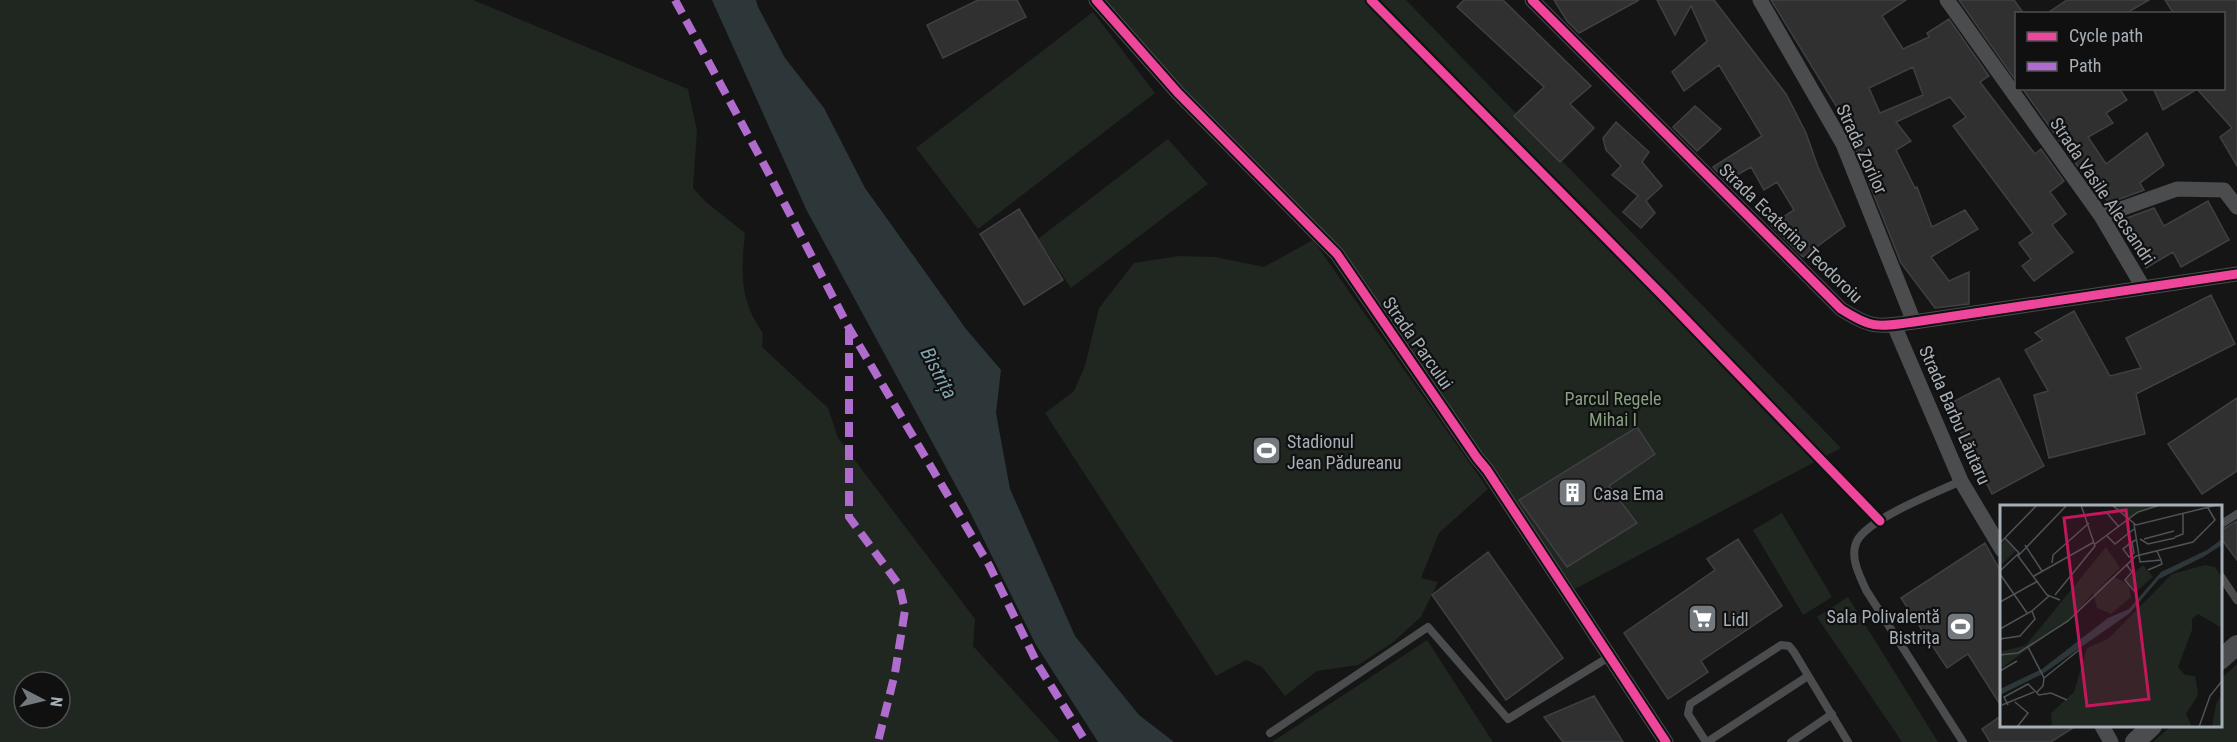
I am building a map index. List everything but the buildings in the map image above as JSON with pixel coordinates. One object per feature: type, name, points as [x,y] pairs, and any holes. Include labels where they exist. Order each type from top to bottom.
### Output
[{"type":"street","name":"Strada Ecaterina Teodoroiu","points":[[1532,0],[1841,309],[1861,322],[1874,326],[1894,325],[2237,273]]},
{"type":"street","name":"Strada Zorilor","points":[[1760,0],[1843,144],[1914,322]]},
{"type":"street","name":"Strada Vasile Alecsandri","points":[[1947,0],[2101,216],[2143,287]]},
{"type":"street","name":"Strada Parcului","points":[[1100,4],[1178,93],[1336,254],[1487,470],[1666,742]]},
{"type":"street","points":[[2101,216],[2177,189],[2224,190],[2237,207]]},
{"type":"street","name":"Strada Barbu Lăutaru","points":[[1894,325],[1961,481],[2000,548]]},
{"type":"street","points":[[2222,658],[2237,645]]},
{"type":"street","points":[[2103,727],[2111,742]]},
{"type":"street","points":[[2135,742],[2151,727]]},
{"type":"lane","points":[[1961,481],[1869,527],[1856,542],[1855,566],[1866,590],[1963,742]]},
{"type":"lane","points":[[2222,524],[2237,514]]},
{"type":"lane","points":[[2222,578],[2237,600]]},
{"type":"lane","points":[[1270,733],[1428,627],[1508,719],[1610,657]]},
{"type":"lane","points":[[1808,675],[1707,742],[1688,714],[1690,704],[1781,645],[1789,646],[1794,652],[1832,714],[1848,742]]},
{"type":"lane","points":[[1791,742],[1832,714]]},
{"type":"green space","points":[[0,0],[473,0],[688,89],[697,131],[693,188],[706,202],[745,233],[744,285],[750,309],[763,333],[762,347],[828,408],[838,438],[975,619],[973,646],[1060,742],[0,742]]},
{"type":"green space","name":"Parcul Regele Mihai I","points":[[1100,0],[1406,0],[1841,448],[1575,589],[1337,254]]},
{"type":"green space","points":[[1093,12],[1155,93],[978,229],[916,148]]},
{"type":"green space","points":[[1168,139],[1208,184],[1071,288],[1038,239]]},
{"type":"green space","name":"Stadionul Jean Pădureanu","points":[[1313,240],[1488,489],[1439,533],[1421,578],[1438,582],[1421,617],[1392,643],[1358,665],[1317,671],[1285,696],[1262,667],[1246,660],[1216,676],[1045,413],[1074,391],[1085,366],[1099,308],[1134,263],[1179,256],[1215,257],[1264,267]]},
{"type":"green space","points":[[1782,513],[1832,597],[1803,615],[1753,530]]},
{"type":"green space","points":[[1848,597],[1938,742],[1902,742],[1817,617]]},
{"type":"green space","points":[[1427,640],[1493,742],[1272,742]]},
{"type":"green space","points":[[2237,664],[2237,742],[2153,742],[2170,727],[2222,727],[2222,678]]},
{"type":"water","name":"Bistrița","points":[[712,0],[756,0],[785,58],[824,108],[865,188],[966,329],[1001,370],[996,413],[1010,489],[1075,636],[1139,715],[1174,742],[1098,742],[1036,645],[969,510],[806,209]]},
{"type":"marked path","points":[[675,0],[849,328],[989,565],[1038,665],[1086,742]]},
{"type":"marked path","points":[[849,330],[849,517],[899,585],[905,610],[895,673],[878,742]]},
{"type":"cycle path","points":[[1096,0],[1178,93],[1337,254],[1487,470],[1666,742]]},
{"type":"cycle path","points":[[1371,0],[1662,295],[1880,521]]},
{"type":"cycle path","points":[[1532,0],[1841,309],[1860,320],[1876,325],[1902,324],[2237,274]]},
{"type":"place","name":"Stadionul Jean Pădureanu","points":[[1266,451]]},
{"type":"place","name":"Casa Ema","points":[[1572,493]]},
{"type":"place","name":"Lidl","points":[[1702,619]]},
{"type":"place","name":"Sala Polivalentă Bistrița","points":[[1961,626]]}]
